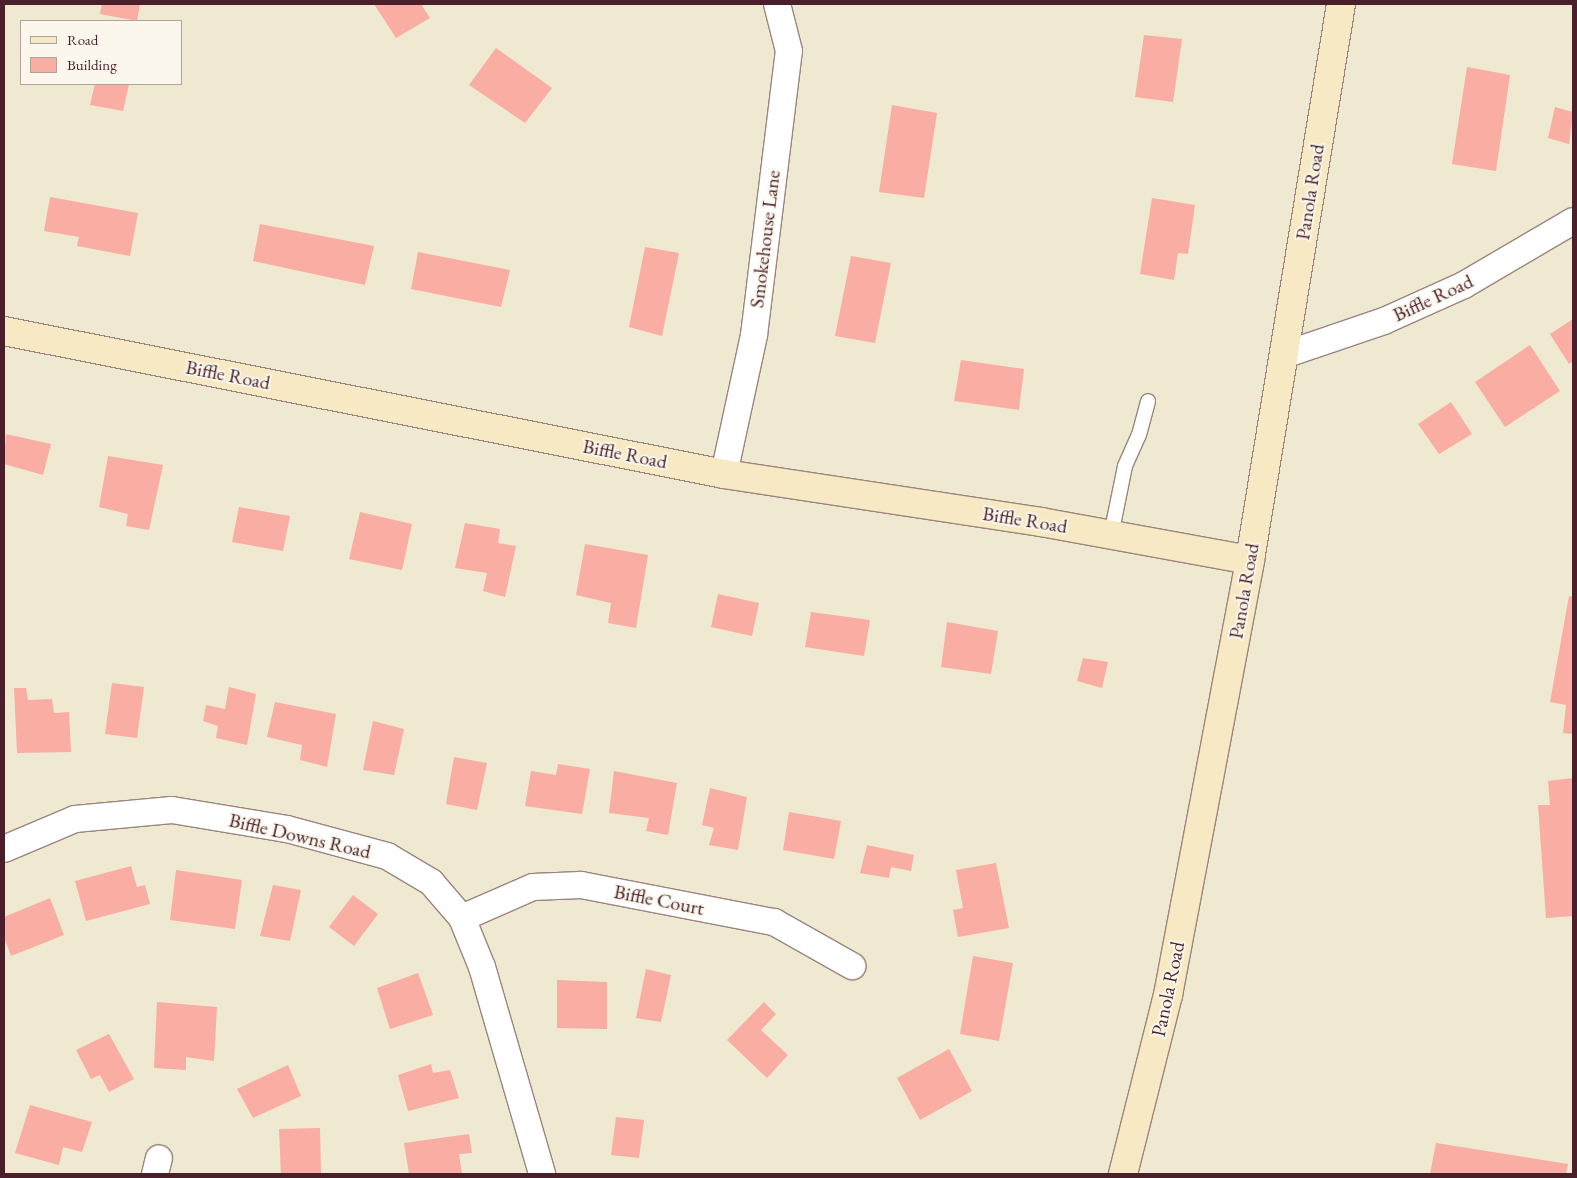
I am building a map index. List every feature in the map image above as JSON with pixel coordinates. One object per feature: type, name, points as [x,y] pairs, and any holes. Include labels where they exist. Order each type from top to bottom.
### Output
[{"type":"street","name":"Smokehouse Lane","points":[[724,474],[754,335],[789,51],[778,4]]},
{"type":"street","name":"Panola Road","points":[[1129,1173],[1168,995],[1250,560],[1341,4]]},
{"type":"street","name":"Biffle Road","points":[[1284,355],[1384,321],[1464,285],[1573,221]]},
{"type":"street","name":"Biffle Road","points":[[4,331],[724,474],[1111,535],[1250,560]]},
{"type":"street","name":"Biffle Downs Road","points":[[4,849],[75,819],[172,810],[287,829],[387,856],[431,882],[462,918],[482,967],[542,1174]]},
{"type":"street","name":"Biffle Court","points":[[462,918],[533,887],[581,885],[774,922],[852,966]]},
{"type":"lane","points":[[1111,535],[1125,466],[1139,435],[1148,401]]},
{"type":"building","points":[[102,4],[140,4],[137,20],[100,14]]},
{"type":"building","points":[[374,4],[421,4],[430,18],[396,38]]},
{"type":"building","points":[[1144,35],[1182,39],[1173,102],[1135,97]]},
{"type":"building","points":[[496,48],[552,88],[525,123],[469,85]]},
{"type":"building","points":[[1467,67],[1510,75],[1496,171],[1452,164]]},
{"type":"building","points":[[95,85],[129,85],[123,111],[90,105]]},
{"type":"building","points":[[892,105],[937,113],[924,198],[879,192]]},
{"type":"building","points":[[1555,107],[1573,112],[1569,144],[1548,138]]},
{"type":"building","points":[[50,197],[138,213],[130,256],[77,246],[79,237],[44,231]]},
{"type":"building","points":[[1152,198],[1195,205],[1188,254],[1178,253],[1174,280],[1140,274]]},
{"type":"building","points":[[260,224],[374,246],[365,285],[253,261]]},
{"type":"building","points":[[645,247],[679,253],[662,336],[629,327]]},
{"type":"building","points":[[418,252],[510,270],[501,307],[411,289]]},
{"type":"building","points":[[851,256],[891,263],[875,343],[835,336]]},
{"type":"building","points":[[1573,319],[1573,361],[1569,364],[1550,334]]},
{"type":"building","points":[[1530,345],[1560,391],[1505,427],[1475,382]]},
{"type":"building","points":[[961,360],[1024,369],[1019,410],[954,401]]},
{"type":"building","points":[[1451,402],[1472,434],[1439,454],[1418,424]]},
{"type":"building","points":[[6,434],[51,444],[43,475],[4,464]]},
{"type":"building","points":[[108,456],[163,465],[149,530],[126,526],[128,514],[99,507]]},
{"type":"building","points":[[239,507],[290,516],[283,551],[232,542]]},
{"type":"building","points":[[360,512],[412,524],[402,570],[349,559]]},
{"type":"building","points":[[465,523],[500,529],[498,543],[516,546],[505,597],[483,591],[487,573],[455,568]]},
{"type":"building","points":[[585,544],[648,555],[636,628],[608,623],[611,603],[576,595]]},
{"type":"building","points":[[718,594],[759,603],[752,636],[711,627]]},
{"type":"building","points":[[1569,596],[1573,597],[1573,734],[1563,733],[1566,705],[1550,702]]},
{"type":"building","points":[[811,612],[870,620],[864,656],[805,647]]},
{"type":"building","points":[[947,622],[998,631],[991,674],[941,667]]},
{"type":"building","points":[[1083,658],[1108,662],[1102,688],[1077,681]]},
{"type":"building","points":[[112,683],[144,687],[137,738],[105,734]]},
{"type":"building","points":[[229,687],[256,694],[247,745],[216,738],[218,726],[203,721],[206,705],[225,709]]},
{"type":"building","points":[[14,688],[26,688],[28,700],[52,699],[54,713],[69,712],[71,752],[17,753]]},
{"type":"building","points":[[275,702],[336,714],[327,767],[300,760],[302,745],[267,737]]},
{"type":"building","points":[[373,721],[404,729],[394,775],[363,770]]},
{"type":"building","points":[[454,757],[487,763],[477,810],[446,804]]},
{"type":"building","points":[[558,764],[590,769],[582,814],[525,806],[531,771],[556,775]]},
{"type":"building","points":[[614,771],[677,783],[668,835],[646,831],[649,818],[609,813]]},
{"type":"building","points":[[1573,778],[1573,916],[1546,918],[1538,805],[1550,805],[1548,781]]},
{"type":"building","points":[[710,788],[747,797],[738,850],[709,845],[714,828],[702,825]]},
{"type":"building","points":[[789,812],[841,821],[834,859],[783,850]]},
{"type":"building","points":[[867,845],[914,855],[911,871],[891,867],[889,878],[860,873]]},
{"type":"building","points":[[996,863],[1009,928],[958,937],[953,910],[963,908],[956,870]]},
{"type":"building","points":[[131,866],[137,887],[145,885],[150,904],[86,921],[75,881]]},
{"type":"building","points":[[176,870],[242,880],[235,929],[170,920]]},
{"type":"building","points":[[273,885],[301,890],[290,941],[260,936]]},
{"type":"building","points":[[353,895],[378,914],[354,946],[329,927]]},
{"type":"building","points":[[50,898],[64,935],[11,956],[4,937],[4,917]]},
{"type":"building","points":[[973,956],[1013,963],[999,1041],[960,1034]]},
{"type":"building","points":[[646,969],[671,975],[661,1022],[636,1018]]},
{"type":"building","points":[[418,973],[433,1015],[390,1029],[377,988]]},
{"type":"building","points":[[557,980],[607,982],[607,1029],[557,1028]]},
{"type":"building","points":[[157,1002],[217,1007],[214,1061],[186,1057],[186,1070],[154,1068]]},
{"type":"building","points":[[764,1002],[776,1014],[761,1030],[788,1055],[767,1078],[727,1040]]},
{"type":"building","points":[[109,1034],[134,1079],[109,1092],[100,1075],[91,1079],[76,1050]]},
{"type":"building","points":[[949,1049],[972,1091],[920,1120],[897,1078]]},
{"type":"building","points":[[431,1064],[433,1073],[450,1070],[459,1098],[408,1111],[398,1075]]},
{"type":"building","points":[[288,1065],[301,1096],[253,1118],[237,1089]]},
{"type":"building","points":[[30,1105],[92,1122],[82,1152],[63,1147],[59,1165],[15,1153]]},
{"type":"building","points":[[616,1117],[644,1120],[639,1158],[611,1155]]},
{"type":"building","points":[[320,1128],[321,1174],[281,1174],[279,1129]]},
{"type":"building","points":[[469,1134],[472,1153],[459,1154],[462,1174],[409,1174],[404,1143]]},
{"type":"building","points":[[1436,1143],[1568,1164],[1566,1174],[1430,1174]]}]
